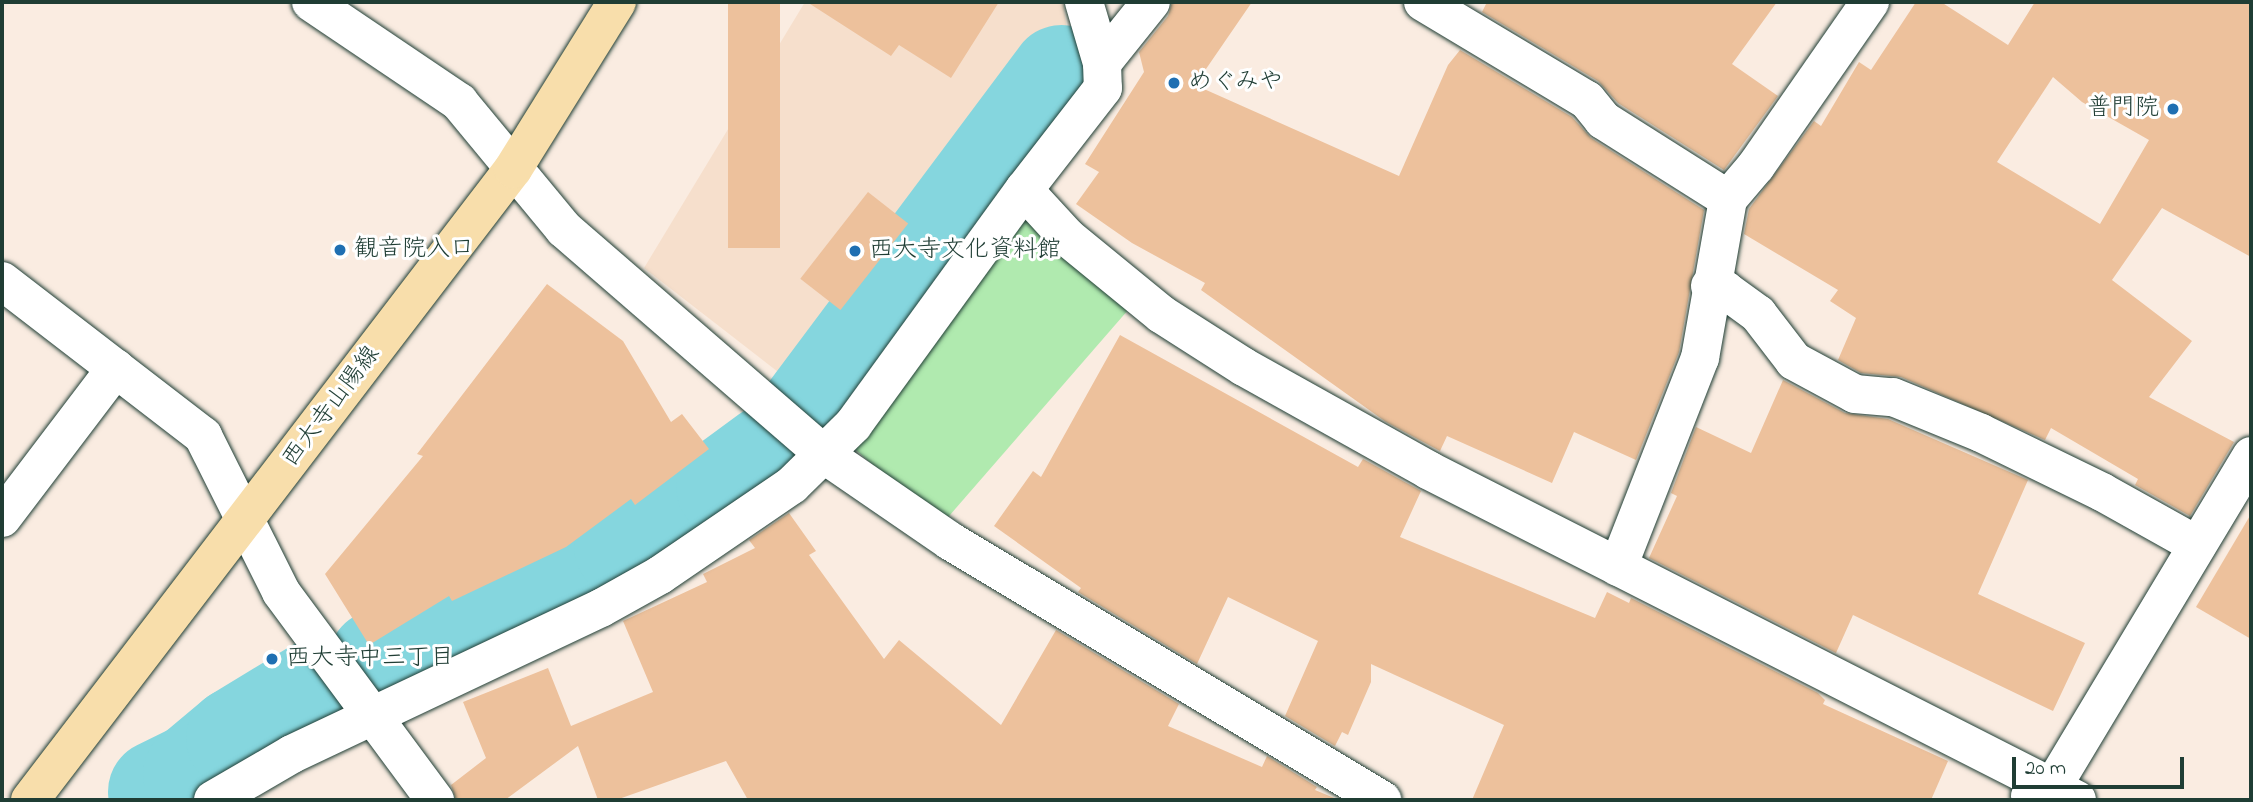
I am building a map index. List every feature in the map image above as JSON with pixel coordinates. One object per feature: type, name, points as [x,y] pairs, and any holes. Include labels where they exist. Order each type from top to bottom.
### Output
[{"type":"main road","name":"西大寺山陽線","points":[[30,800],[513,169],[617,2]]},
{"type":"street","points":[[311,2],[459,102],[564,229],[825,455],[950,541],[1382,800]]},
{"type":"street","points":[[213,800],[271,765],[601,608],[660,575],[792,485],[825,455],[853,425],[1024,190],[1103,88],[1101,63],[1084,2]]},
{"type":"street","points":[[1101,63],[1151,2]]},
{"type":"street","points":[[1618,567],[1700,358],[1710,286],[1728,199],[1756,166],[1870,2]]},
{"type":"street","points":[[1441,5],[1587,100],[1603,120],[1728,199]]},
{"type":"street","points":[[1024,190],[1067,237],[1161,314],[1244,367],[1428,470],[2053,795],[2251,456]]},
{"type":"street","points":[[2,281],[203,436],[281,592],[375,714],[435,800]]},
{"type":"street","points":[[1710,286],[1725,290],[1758,314],[1794,361],[1820,376],[1855,394],[1894,397],[1981,433],[2102,492],[2197,545]]},
{"type":"street","points":[[2,518],[116,368]]},
{"type":"shaded area","points":[[805,2],[1063,2],[1067,31],[804,392],[644,268]]},
{"type":"green space","points":[[1027,216],[1131,307],[942,525],[837,434]]},
{"type":"building","points":[[728,2],[780,2],[780,248],[728,248]]},
{"type":"building","points":[[807,2],[999,2],[951,78],[899,45],[891,56]]},
{"type":"building","points":[[1172,2],[1252,2],[1195,85],[1399,176],[1448,65],[1460,50],[1572,117],[1591,138],[1704,210],[1679,352],[1636,460],[1574,432],[1552,483],[1447,436],[1440,451],[1386,422],[1201,290],[1205,283],[1132,243],[1076,204],[1099,172],[1085,164],[1144,72],[1139,52],[1168,16]]},
{"type":"building","points":[[1487,2],[1777,2],[1732,64],[1778,96],[1724,170],[1618,103],[1598,81],[1482,12]]},
{"type":"building","points":[[1916,2],[1941,2],[2008,45],[2035,2],[2251,2],[2251,257],[2162,208],[2112,280],[2192,341],[2149,397],[2234,442],[2190,516],[2135,485],[2138,479],[2051,428],[2045,440],[1901,377],[1861,373],[1838,360],[1856,318],[1830,301],[1838,290],[1744,234],[1749,209],[1814,121],[1821,126],[1859,62],[1871,70]],"holes":[[[2053,77],[2082,102],[2149,140],[2100,224],[1997,162]]]},
{"type":"building","name":"西大寺文化資料館","points":[[868,192],[908,223],[840,310],[800,279]]},
{"type":"building","points":[[547,284],[623,341],[671,422],[682,414],[709,449],[635,505],[631,499],[566,547],[452,601],[449,596],[369,645],[325,574],[423,456],[417,454]]},
{"type":"building","points":[[1120,335],[1358,467],[1363,459],[1421,491],[1400,537],[1595,618],[1607,592],[1629,603],[1631,598],[1818,693],[1825,700],[1823,704],[1948,761],[1931,800],[1472,800],[1504,725],[1371,664],[1371,682],[1348,735],[1342,732],[1335,746],[1285,716],[1318,641],[1228,597],[1197,664],[1078,592],[1081,588],[994,526],[1033,471],[1041,477]]},
{"type":"building","points":[[1783,380],[1845,413],[1888,419],[2028,480],[1978,594],[2085,643],[2053,711],[1853,615],[1836,653],[1649,558],[1677,496],[1671,493],[1696,427],[1751,453]]},
{"type":"building","points":[[789,513],[816,551],[809,555],[884,659],[899,640],[1001,725],[1056,630],[1179,704],[1168,726],[1262,767],[1267,756],[1317,787],[1315,790],[1339,800],[748,800],[726,761],[616,800],[598,800],[578,746],[505,800],[456,800],[451,785],[486,758],[463,702],[548,668],[571,726],[653,692],[623,621],[707,582],[703,574],[755,548],[749,540]]},
{"type":"building","points":[[2251,514],[2251,639],[2196,607]]},
{"type":"waterway","points":[[812,409],[1061,76]]},
{"type":"waterway","points":[[379,661],[625,546],[727,486],[768,456]]},
{"type":"waterway","points":[[159,791],[194,774],[237,738],[318,689]]},
{"type":"place","name":"めぐみや","points":[[1174,83]]},
{"type":"place","name":"普門院","points":[[2173,109]]},
{"type":"place","name":"観音院入口","points":[[340,250]]},
{"type":"place","name":"西大寺文化資料館","points":[[855,251]]},
{"type":"place","name":"西大寺中三丁目","points":[[272,659]]}]
